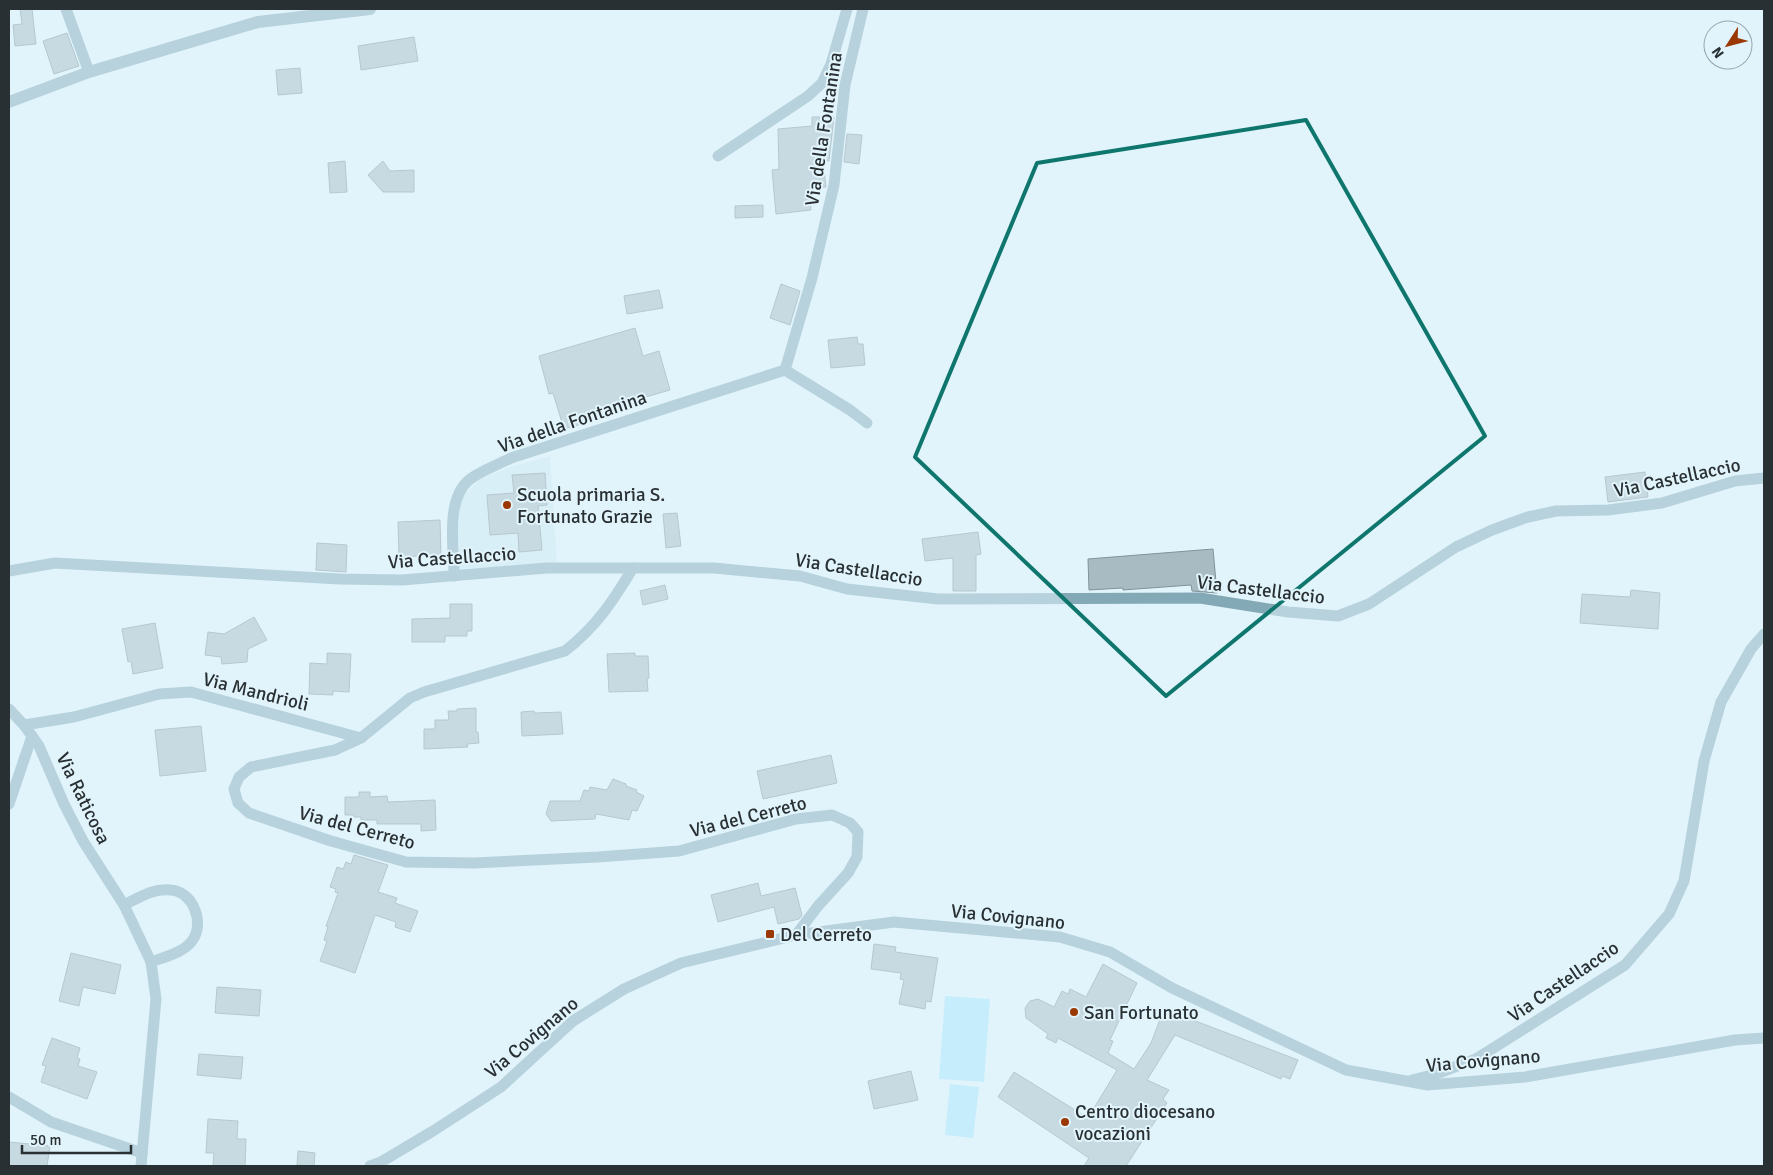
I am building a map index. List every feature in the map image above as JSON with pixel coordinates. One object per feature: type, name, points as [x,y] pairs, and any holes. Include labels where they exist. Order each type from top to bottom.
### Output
[{"type":"street","points":[[66,9],[90,72]]},
{"type":"street","points":[[9,102],[90,72],[258,22],[370,9]]},
{"type":"street","name":"Via della Fontanina","points":[[718,156],[808,96],[822,83],[832,64],[847,9]]},
{"type":"street","name":"Via della Fontanina","points":[[454,576],[453,510],[459,494],[469,480],[510,458],[785,370],[812,278],[834,185],[845,85],[863,9]]},
{"type":"street","points":[[785,370],[850,410],[866,423]]},
{"type":"street","name":"Via Castellaccio","points":[[9,571],[55,563],[340,579],[402,580],[547,568],[714,568],[800,576],[847,589],[938,600],[1200,598],[1288,612],[1338,616],[1369,604],[1456,547],[1492,530],[1528,517],[1556,511],[1608,510],[1662,503],[1735,481],[1764,478]]},
{"type":"street","name":"Via del Cerreto","points":[[633,568],[610,605],[584,637],[565,651],[424,692],[410,698],[361,738],[335,750],[251,767],[239,777],[234,789],[238,803],[248,813],[331,841],[406,862],[484,863],[680,851],[796,820],[832,815],[850,823],[858,832],[857,857],[848,873],[818,906],[796,935]]},
{"type":"street","name":"Via Castellaccio","points":[[1408,1081],[1436,1074],[1476,1059],[1625,965],[1668,914],[1684,881],[1704,761],[1721,702],[1751,649],[1764,634]]},
{"type":"street","name":"Via Mandrioli","points":[[24,725],[74,717],[159,694],[191,692],[361,738]]},
{"type":"street","name":"Via Raticosa","points":[[9,710],[24,725],[39,746],[83,842],[124,905],[151,962],[156,999],[141,1166]]},
{"type":"street","points":[[9,804],[32,736]]},
{"type":"street","points":[[124,905],[151,891],[173,890],[183,895],[194,905],[197,915],[197,931],[191,942],[178,952],[151,962]]},
{"type":"street","name":"Via Covignano","points":[[370,1166],[381,1162],[433,1131],[501,1087],[574,1021],[624,989],[681,964],[796,935],[894,922],[1060,937],[1110,952],[1172,988],[1346,1070],[1428,1085],[1525,1077],[1735,1040],[1764,1038]]},
{"type":"street","points":[[9,1097],[51,1122],[142,1153]]},
{"type":"highlighted area","points":[[1306,120],[1485,436],[1166,696],[915,457],[1037,163]]},
{"type":"shaded area","name":"Scuola primaria S. Fortunato Grazie","points":[[550,456],[557,563],[459,569],[457,514],[464,495],[479,480],[510,467]]},
{"type":"shaded area","points":[[945,996],[990,999],[984,1082],[939,1079]]},
{"type":"shaded area","points":[[950,1084],[979,1087],[973,1138],[945,1135]]},
{"type":"building","points":[[20,9],[32,9],[36,44],[15,46],[13,25],[22,24]]},
{"type":"building","points":[[67,33],[79,66],[54,74],[43,41]]},
{"type":"building","points":[[414,37],[418,61],[361,70],[358,46]]},
{"type":"building","points":[[300,68],[302,93],[278,95],[276,70]]},
{"type":"building","points":[[812,117],[834,117],[829,161],[823,160],[826,187],[809,188],[811,210],[776,214],[772,170],[779,169],[778,129],[812,126]]},
{"type":"building","points":[[847,134],[862,135],[859,164],[844,162]]},
{"type":"building","points":[[345,161],[347,192],[330,193],[328,163]]},
{"type":"building","points":[[383,161],[390,171],[414,170],[414,192],[383,192],[368,175]]},
{"type":"building","points":[[763,205],[763,217],[735,218],[735,206]]},
{"type":"building","points":[[781,284],[800,291],[790,325],[770,318]]},
{"type":"building","points":[[659,290],[663,308],[627,314],[624,296]]},
{"type":"building","points":[[635,328],[643,356],[659,351],[670,390],[590,413],[592,421],[564,429],[553,393],[549,394],[539,356]]},
{"type":"building","points":[[857,337],[858,344],[863,344],[865,365],[831,368],[828,340]]},
{"type":"building","points":[[1645,472],[1648,497],[1608,502],[1605,477]]},
{"type":"building","points":[[545,473],[547,505],[538,506],[542,550],[519,552],[518,533],[490,535],[487,495],[514,493],[512,475]]},
{"type":"building","points":[[677,513],[681,546],[666,548],[663,514]]},
{"type":"building","points":[[440,520],[441,555],[399,557],[398,522]]},
{"type":"building","points":[[978,532],[981,554],[976,555],[976,591],[953,591],[953,558],[925,561],[922,539]]},
{"type":"building","points":[[317,543],[347,545],[346,572],[316,570]]},
{"type":"building","points":[[1213,549],[1217,593],[1192,591],[1191,585],[1123,590],[1123,588],[1089,590],[1088,559]]},
{"type":"building","points":[[665,585],[668,599],[643,605],[640,591]]},
{"type":"building","points":[[1631,590],[1660,593],[1658,629],[1580,623],[1582,594],[1630,597]]},
{"type":"building","points":[[450,604],[472,604],[472,631],[467,631],[467,636],[445,636],[445,642],[412,642],[412,619],[450,618]]},
{"type":"building","points":[[254,617],[267,640],[248,649],[247,662],[222,664],[221,657],[205,655],[208,632],[224,634]]},
{"type":"building","points":[[155,623],[163,668],[133,674],[131,661],[128,662],[122,629]]},
{"type":"building","points":[[327,653],[351,654],[349,692],[333,691],[333,695],[309,694],[310,663],[327,664]]},
{"type":"building","points":[[635,653],[635,656],[648,656],[648,691],[609,692],[607,654]]},
{"type":"building","points":[[476,708],[476,732],[478,732],[479,743],[467,744],[468,747],[424,749],[424,729],[435,729],[435,720],[449,720],[448,711]]},
{"type":"building","points":[[534,711],[535,713],[561,712],[563,734],[522,736],[521,712]]},
{"type":"building","points":[[201,726],[206,771],[160,776],[155,730]]},
{"type":"building","points":[[831,755],[837,783],[763,799],[757,771]]},
{"type":"building","points":[[613,779],[637,790],[636,792],[644,796],[637,811],[632,810],[629,820],[596,814],[595,819],[551,821],[546,814],[550,801],[580,801],[584,790],[589,791],[590,787],[607,790]]},
{"type":"building","points":[[359,792],[370,792],[370,797],[387,796],[388,802],[435,800],[436,830],[421,831],[421,824],[377,824],[377,820],[361,820],[361,817],[345,815],[345,797],[359,797]]},
{"type":"building","points":[[354,855],[388,865],[378,892],[397,898],[395,903],[418,911],[410,932],[395,927],[396,922],[375,915],[355,973],[320,961],[327,941],[324,940],[328,927],[326,926],[338,893],[335,892],[336,889],[330,887],[337,867],[343,869],[346,862],[351,864]]},
{"type":"building","points":[[758,883],[761,896],[795,888],[802,915],[799,919],[778,924],[774,907],[718,922],[711,895]]},
{"type":"building","points":[[874,944],[896,947],[895,952],[938,958],[931,1002],[926,1001],[925,1009],[899,1004],[904,980],[900,979],[901,973],[871,969]]},
{"type":"building","points":[[71,953],[121,965],[115,994],[83,987],[79,1006],[59,1001]]},
{"type":"building","points":[[1103,964],[1137,983],[1110,1040],[1113,1041],[1108,1053],[1134,1069],[1151,1043],[1164,1009],[1298,1060],[1290,1079],[1282,1076],[1281,1079],[1175,1035],[1147,1080],[1169,1090],[1163,1099],[1167,1103],[1126,1166],[1084,1166],[1089,1158],[998,1097],[1014,1072],[1088,1118],[1117,1070],[1058,1038],[1056,1043],[1046,1038],[1048,1034],[1026,1018],[1025,1008],[1030,1001],[1038,999],[1054,1007],[1062,991],[1068,994],[1070,989],[1086,997]]},
{"type":"building","points":[[217,987],[261,990],[259,1016],[215,1013]]},
{"type":"building","points":[[52,1038],[80,1048],[77,1058],[80,1059],[78,1066],[97,1072],[87,1099],[41,1082],[46,1066],[42,1065]]},
{"type":"building","points":[[199,1054],[243,1057],[241,1079],[197,1075]]},
{"type":"building","points":[[911,1071],[918,1100],[874,1109],[868,1081]]},
{"type":"building","points":[[208,1119],[238,1121],[237,1139],[246,1139],[245,1166],[213,1166],[214,1153],[206,1153]]},
{"type":"building","points":[[9,1142],[50,1146],[47,1166],[9,1166]]},
{"type":"building","points":[[298,1151],[315,1153],[314,1166],[297,1165]]},
{"type":"place","name":"Scuola primaria S. Fortunato Grazie","points":[[507,505]]},
{"type":"place","name":"Del Cerreto","points":[[770,934]]},
{"type":"place","name":"San Fortunato","points":[[1074,1012]]},
{"type":"place","name":"Centro diocesano vocazioni","points":[[1065,1122]]}]
